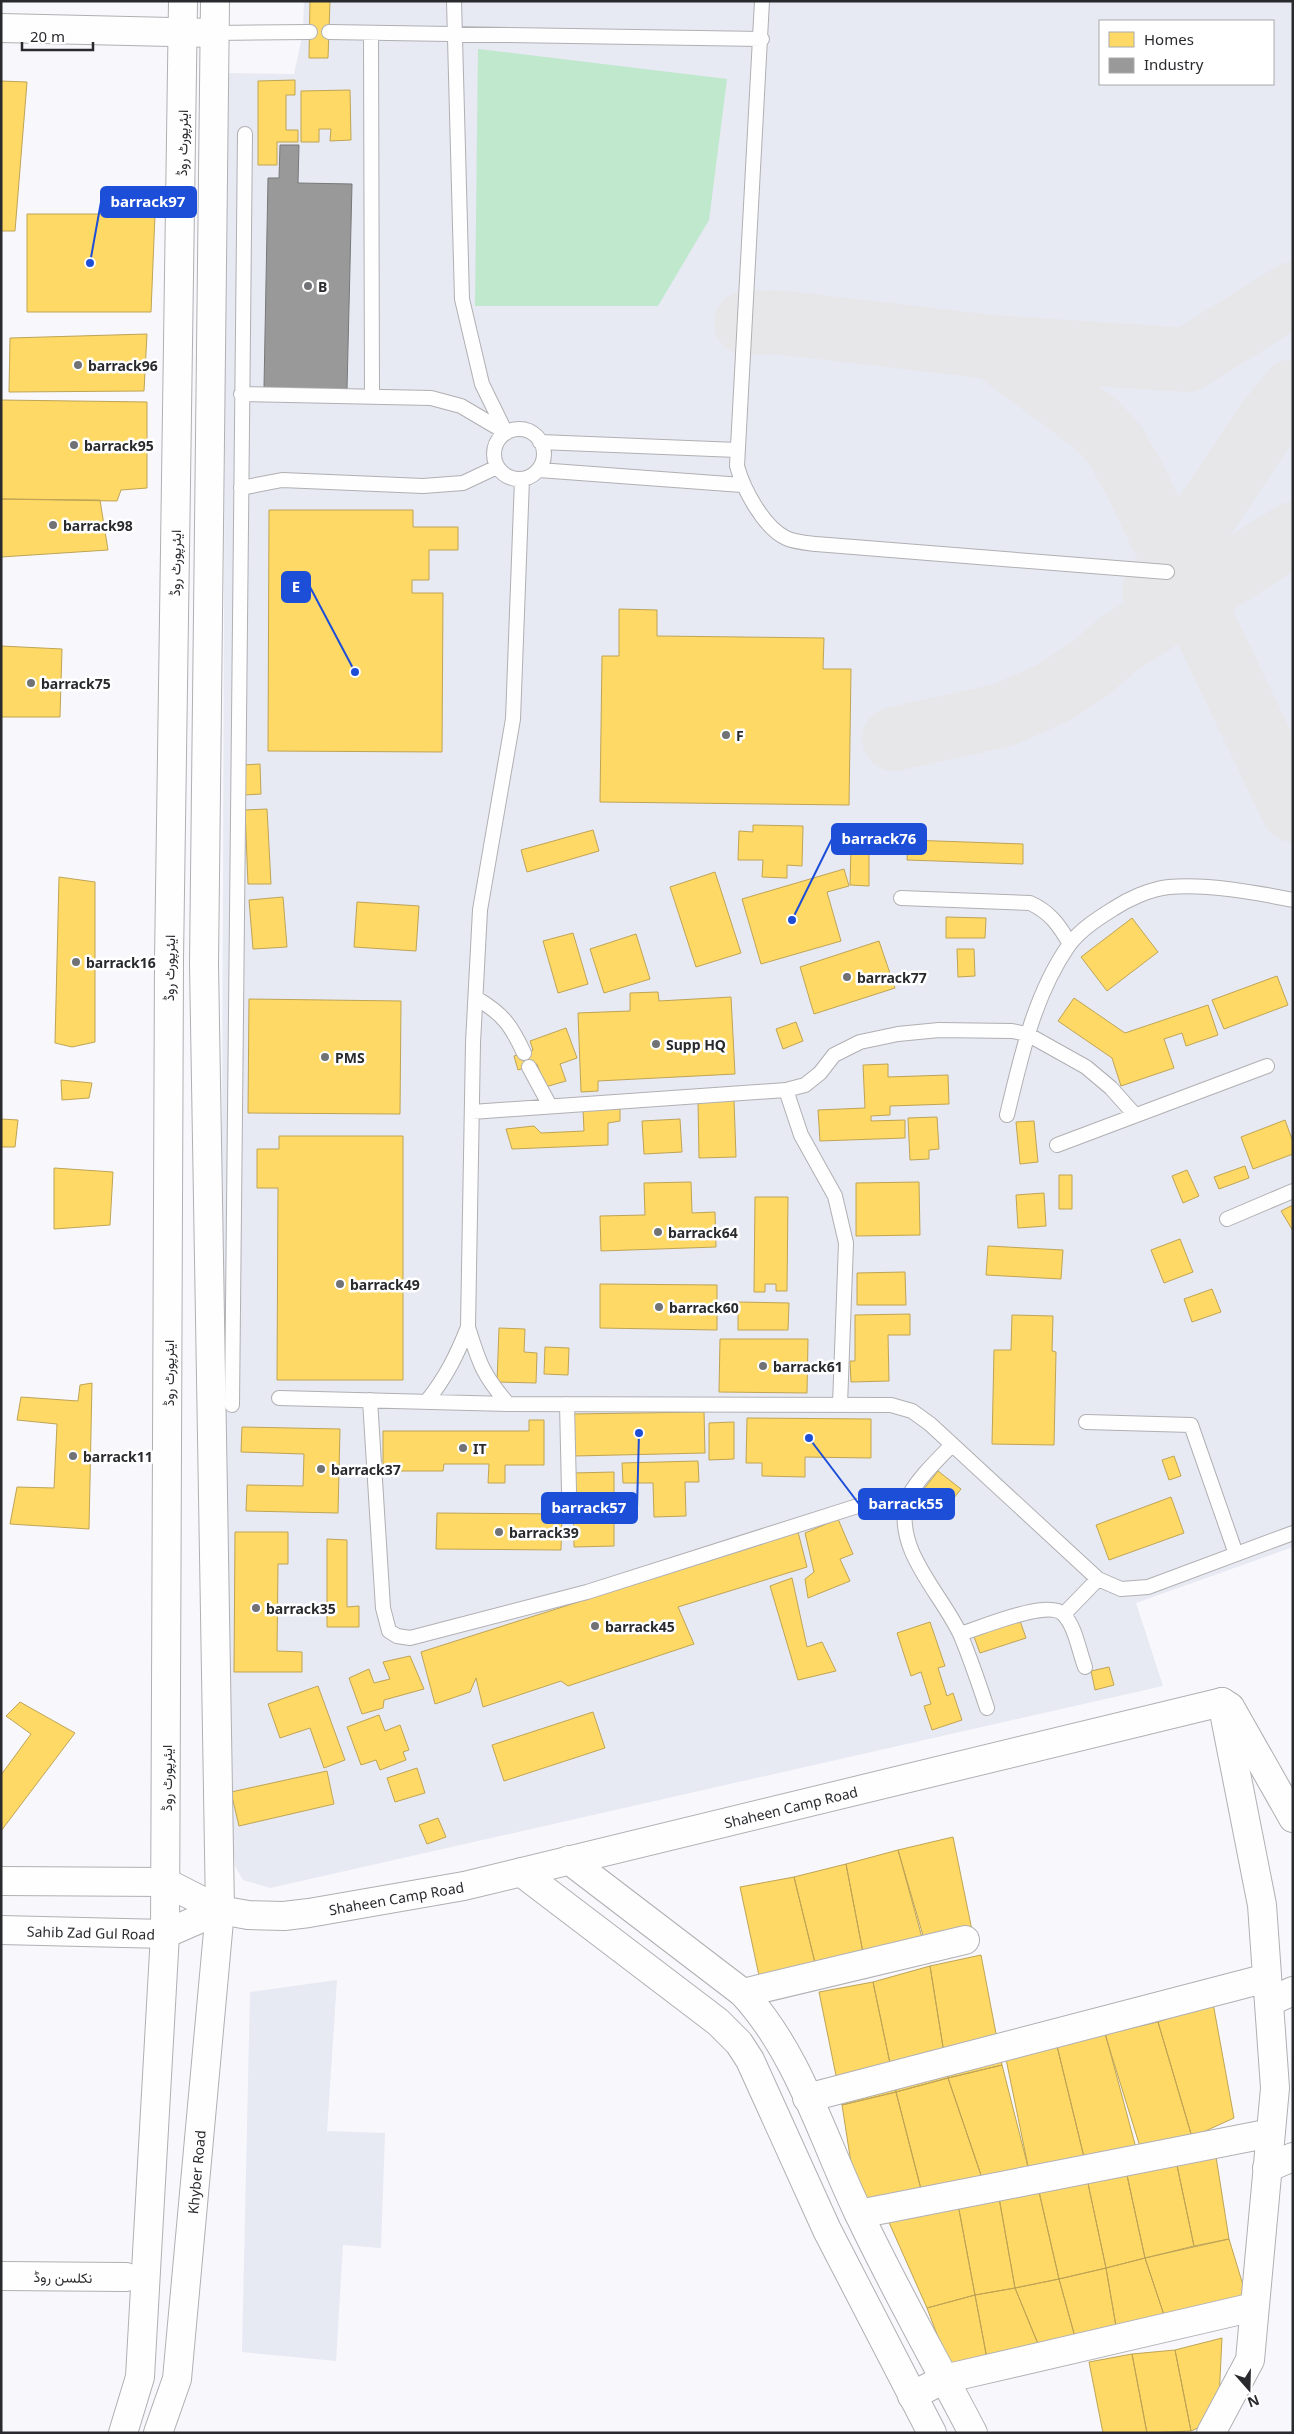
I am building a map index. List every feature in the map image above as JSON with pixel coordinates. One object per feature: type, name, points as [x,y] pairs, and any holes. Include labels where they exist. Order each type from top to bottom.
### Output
[{"type":"street","name":"ایئرپورٹ روڈ","points":[[165,1934],[169,960],[183,1]]},
{"type":"street","name":"Khyber Road","points":[[158,2433],[176,2379],[220,1910],[204,964],[215,1]]},
{"type":"street","points":[[1,28],[214,33]]},
{"type":"street","points":[[1222,1702],[1230,1707],[1293,1818]]},
{"type":"street","points":[[1211,2433],[1250,2360],[1271,2133],[1284,2083],[1276,1990],[1262,1905],[1222,1702]]},
{"type":"street","name":"Shaheen Camp Road","points":[[220,1910],[248,1915],[284,1916],[464,1886],[1222,1702]]},
{"type":"street","points":[[569,1860],[743,1994],[763,2015],[778,2038],[807,2098],[859,2214],[973,2433]]},
{"type":"street","points":[[521,1872],[718,2022],[739,2043],[750,2060],[828,2230],[932,2433]]},
{"type":"street","points":[[1,1881],[165,1882],[220,1910]]},
{"type":"street","name":"Sahib Zad Gul Road","points":[[1,1930],[165,1934],[220,1910]]},
{"type":"street","points":[[124,2433],[140,2377],[165,1934]]},
{"type":"street","points":[[743,1994],[965,1940]]},
{"type":"street","points":[[807,2098],[1276,1990]]},
{"type":"street","points":[[859,2214],[1271,2133]]},
{"type":"street","points":[[1267,2168],[1293,2157]]},
{"type":"street","name":"نکلسن روڈ","points":[[1,2276],[126,2277]]},
{"type":"street","points":[[912,2396],[944,2379],[1254,2307]]},
{"type":"lane","points":[[454,1],[462,300],[482,384],[506,433]]},
{"type":"lane","points":[[762,1],[762,39],[737,466],[742,485],[766,520],[786,538],[816,544],[1167,572]]},
{"type":"lane","points":[[214,33],[310,32]]},
{"type":"lane","points":[[329,32],[762,39]]},
{"type":"lane","points":[[372,32],[372,397]]},
{"type":"lane","points":[[232,1404],[245,134]]},
{"type":"lane","points":[[241,394],[431,398],[461,406],[506,433]]},
{"type":"lane","points":[[515,429],[525,430],[534,434],[540,442],[544,451],[543,461],[539,470],[532,476],[512,479],[503,475],[497,468],[494,448],[498,440],[506,433],[515,429]]},
{"type":"lane","points":[[540,442],[737,450]]},
{"type":"lane","points":[[241,488],[282,480],[423,486],[463,483],[497,468]]},
{"type":"lane","points":[[539,470],[742,485]]},
{"type":"lane","points":[[508,1404],[487,1379],[478,1362],[468,1327],[472,1112],[480,910],[513,719],[522,479]]},
{"type":"lane","points":[[1007,1115],[1027,1034],[1051,976],[1070,944],[1092,922],[1126,900],[1167,887],[1209,888],[1293,900]]},
{"type":"lane","points":[[901,898],[1016,900],[1030,903],[1044,910],[1058,923],[1070,944]]},
{"type":"lane","points":[[476,998],[495,1009],[507,1021],[524,1053]]},
{"type":"lane","points":[[472,1112],[786,1090],[805,1085],[820,1073],[834,1054],[860,1042],[898,1034],[939,1030],[987,1030],[1027,1034],[1086,1067],[1111,1088],[1135,1116]]},
{"type":"lane","points":[[1057,1145],[1267,1066]]},
{"type":"lane","points":[[529,1067],[550,1106]]},
{"type":"lane","points":[[786,1090],[801,1135],[835,1196],[846,1243],[840,1405]]},
{"type":"lane","points":[[1227,1219],[1293,1191]]},
{"type":"lane","points":[[427,1401],[444,1379],[455,1360],[468,1327]]},
{"type":"lane","points":[[279,1398],[508,1404],[891,1405],[912,1411],[952,1445],[1098,1579],[1121,1589],[1148,1586],[1293,1533]]},
{"type":"lane","points":[[370,1400],[383,1608],[389,1631],[397,1636],[410,1638],[587,1592],[864,1504],[889,1499],[907,1500]]},
{"type":"lane","points":[[567,1404],[569,1491]]},
{"type":"lane","points":[[1086,1422],[1192,1425],[1236,1554]]},
{"type":"lane","points":[[952,1445],[928,1470],[907,1500],[905,1515],[906,1534],[914,1556],[960,1634],[987,1708]]},
{"type":"lane","points":[[1064,1614],[1098,1579]]},
{"type":"lane","points":[[960,1634],[1039,1609],[1055,1608],[1064,1614],[1072,1630],[1085,1667]]},
{"type":"shaded area","points":[[304,1],[1293,1],[1293,1547],[1136,1603],[1163,1686],[270,1888],[243,1880],[235,1866],[220,1676],[226,73],[294,74],[303,32]]},
{"type":"shaded area","points":[[337,1980],[327,2131],[385,2133],[381,2248],[343,2245],[336,2361],[242,2352],[250,1992]]},
{"type":"green space","points":[[478,49],[727,79],[709,220],[658,306],[475,306]]},
{"type":"building: Homes","points":[[310,1],[330,1],[328,58],[309,58]]},
{"type":"building: Homes","points":[[295,80],[295,95],[286,95],[286,130],[298,130],[298,142],[277,142],[277,165],[258,165],[258,81]]},
{"type":"building: Homes","points":[[1,81],[27,82],[15,231],[1,231]]},
{"type":"building: Homes","points":[[350,90],[351,140],[330,141],[331,129],[319,129],[319,142],[301,142],[301,91]]},
{"type":"building: Homes","points":[[27,214],[155,214],[151,312],[27,312]]},
{"type":"building: Homes","name":"barrack96","points":[[147,334],[144,391],[9,392],[10,338]]},
{"type":"building: Homes","name":"barrack95","points":[[1,400],[147,402],[147,488],[121,490],[117,501],[1,499]]},
{"type":"building: Homes","name":"barrack98","points":[[1,499],[100,500],[108,550],[1,557]]},
{"type":"building: Homes","points":[[269,510],[413,510],[413,527],[458,527],[458,550],[429,550],[429,580],[412,580],[412,593],[443,593],[442,752],[268,751]]},
{"type":"building: Homes","name":"F","points":[[619,609],[657,610],[657,636],[824,638],[823,669],[851,669],[849,805],[600,802],[602,656],[619,656]]},
{"type":"building: Homes","name":"barrack75","points":[[1,646],[62,649],[60,717],[1,717]]},
{"type":"building: Homes","points":[[260,764],[261,794],[244,795],[243,765]]},
{"type":"building: Homes","points":[[267,809],[271,884],[248,884],[245,810]]},
{"type":"building: Homes","points":[[753,825],[803,826],[802,866],[787,865],[787,878],[762,877],[763,860],[738,860],[739,831],[753,832]]},
{"type":"building: Homes","points":[[593,830],[599,851],[527,872],[521,850]]},
{"type":"building: Homes","points":[[908,840],[1023,844],[1023,864],[907,860]]},
{"type":"building: Homes","points":[[869,847],[869,886],[850,885],[851,848]]},
{"type":"building: Homes","points":[[844,869],[849,886],[827,892],[841,941],[761,964],[742,899]]},
{"type":"building: Homes","points":[[715,872],[741,953],[696,967],[670,887]]},
{"type":"building: Homes","name":"barrack16","points":[[59,877],[95,882],[95,1042],[72,1047],[55,1043]]},
{"type":"building: Homes","points":[[283,897],[287,947],[253,949],[249,900]]},
{"type":"building: Homes","points":[[357,902],[419,906],[416,951],[354,947]]},
{"type":"building: Homes","points":[[946,917],[986,918],[985,938],[946,938]]},
{"type":"building: Homes","points":[[1132,918],[1158,952],[1107,991],[1081,957]]},
{"type":"building: Homes","points":[[573,933],[588,984],[558,993],[543,941]]},
{"type":"building: Homes","points":[[636,934],[650,979],[604,993],[590,949]]},
{"type":"building: Homes","name":"barrack77","points":[[879,941],[895,988],[814,1014],[800,967]]},
{"type":"building: Homes","points":[[957,949],[974,949],[975,976],[958,977]]},
{"type":"building: Homes","points":[[1277,976],[1288,1005],[1224,1029],[1212,1000]]},
{"type":"building: Homes","name":"Supp HQ","points":[[658,992],[659,1001],[731,997],[735,1074],[598,1081],[598,1091],[581,1092],[578,1013],[630,1011],[630,993]]},
{"type":"building: Homes","points":[[1074,998],[1125,1033],[1208,1005],[1218,1035],[1186,1046],[1182,1033],[1164,1039],[1174,1068],[1121,1086],[1112,1058],[1058,1021]]},
{"type":"building: Homes","name":"PMS","points":[[249,999],[401,1001],[400,1114],[248,1113]]},
{"type":"building: Homes","points":[[796,1022],[803,1041],[783,1049],[776,1029]]},
{"type":"building: Homes","points":[[566,1028],[577,1058],[560,1064],[566,1081],[545,1087],[537,1064],[518,1070],[514,1056],[533,1050],[530,1041]]},
{"type":"building: Homes","points":[[888,1064],[888,1077],[948,1075],[949,1104],[890,1106],[890,1115],[871,1116],[871,1121],[905,1120],[905,1138],[820,1141],[818,1110],[865,1108],[863,1065]]},
{"type":"building: Homes","points":[[61,1080],[92,1083],[89,1098],[62,1100]]},
{"type":"building: Homes","points":[[734,1100],[736,1157],[699,1158],[698,1101]]},
{"type":"building: Homes","points":[[583,1109],[620,1109],[620,1121],[608,1123],[608,1145],[512,1149],[506,1129],[534,1126],[541,1133],[584,1131]]},
{"type":"building: Homes","points":[[937,1117],[939,1149],[929,1150],[929,1159],[910,1160],[908,1118]]},
{"type":"building: Homes","points":[[1,1119],[18,1120],[15,1147],[1,1147]]},
{"type":"building: Homes","points":[[680,1119],[682,1152],[644,1154],[642,1121]]},
{"type":"building: Homes","points":[[1285,1120],[1293,1142],[1293,1154],[1253,1169],[1241,1137]]},
{"type":"building: Homes","points":[[1034,1121],[1038,1162],[1020,1164],[1016,1122]]},
{"type":"building: Homes","name":"barrack49","points":[[279,1136],[403,1136],[403,1380],[277,1380],[278,1188],[257,1188],[257,1149],[279,1149]]},
{"type":"building: Homes","points":[[1245,1166],[1249,1178],[1219,1189],[1214,1177]]},
{"type":"building: Homes","points":[[54,1168],[113,1172],[110,1225],[54,1229]]},
{"type":"building: Homes","points":[[1187,1170],[1199,1196],[1183,1203],[1172,1176]]},
{"type":"building: Homes","points":[[1059,1175],[1072,1175],[1072,1209],[1059,1209]]},
{"type":"building: Homes","name":"barrack64","points":[[691,1182],[692,1213],[715,1212],[716,1247],[601,1251],[600,1216],[645,1215],[644,1183]]},
{"type":"building: Homes","points":[[919,1182],[920,1235],[856,1236],[856,1183]]},
{"type":"building: Homes","points":[[1044,1193],[1046,1226],[1018,1228],[1016,1195]]},
{"type":"building: Homes","points":[[755,1197],[788,1197],[787,1291],[776,1291],[776,1284],[765,1284],[765,1292],[754,1292]]},
{"type":"building: Homes","points":[[1293,1205],[1293,1231],[1281,1211]]},
{"type":"building: Homes","points":[[1180,1239],[1193,1272],[1164,1283],[1151,1250]]},
{"type":"building: Homes","points":[[988,1246],[1063,1250],[1061,1279],[986,1275]]},
{"type":"building: Homes","points":[[905,1272],[906,1305],[857,1305],[857,1273]]},
{"type":"building: Homes","name":"barrack60","points":[[600,1284],[717,1285],[717,1330],[600,1328]]},
{"type":"building: Homes","points":[[1212,1289],[1221,1312],[1192,1322],[1184,1299]]},
{"type":"building: Homes","points":[[738,1302],[789,1303],[788,1330],[738,1330]]},
{"type":"building: Homes","points":[[910,1314],[910,1335],[888,1335],[889,1381],[851,1382],[850,1361],[855,1361],[855,1315]]},
{"type":"building: Homes","points":[[1012,1315],[1053,1316],[1052,1351],[1056,1352],[1054,1445],[992,1444],[994,1350],[1011,1350]]},
{"type":"building: Homes","points":[[499,1328],[525,1329],[524,1352],[537,1353],[536,1383],[497,1382]]},
{"type":"building: Homes","name":"barrack61","points":[[720,1339],[808,1339],[807,1393],[719,1392]]},
{"type":"building: Homes","points":[[545,1347],[569,1348],[568,1375],[544,1374]]},
{"type":"building: Homes","name":"barrack11","points":[[92,1383],[89,1529],[10,1524],[17,1487],[54,1488],[57,1424],[17,1420],[21,1397],[78,1401],[80,1385]]},
{"type":"building: Homes","points":[[704,1412],[705,1453],[574,1456],[573,1414]]},
{"type":"building: Homes","points":[[747,1418],[871,1419],[871,1458],[805,1457],[805,1477],[762,1476],[762,1463],[746,1463]]},
{"type":"building: Homes","name":"IT","points":[[529,1420],[544,1420],[544,1465],[505,1465],[505,1483],[488,1483],[489,1464],[444,1464],[443,1471],[383,1471],[383,1431],[529,1431]]},
{"type":"building: Homes","points":[[734,1422],[734,1459],[709,1460],[709,1423]]},
{"type":"building: Homes","name":"barrack37","points":[[242,1427],[340,1429],[338,1513],[246,1511],[247,1485],[303,1486],[304,1454],[241,1452]]},
{"type":"building: Homes","points":[[1174,1456],[1181,1476],[1169,1480],[1162,1460]]},
{"type":"building: Homes","points":[[698,1461],[699,1482],[685,1482],[686,1516],[654,1517],[653,1483],[623,1483],[622,1463]]},
{"type":"building: Homes","points":[[938,1471],[961,1489],[939,1517],[916,1499]]},
{"type":"building: Homes","points":[[614,1472],[614,1546],[574,1547],[573,1473]]},
{"type":"building: Homes","points":[[1171,1497],[1184,1533],[1109,1560],[1096,1525]]},
{"type":"building: Homes","name":"barrack39","points":[[437,1513],[562,1514],[561,1550],[436,1549]]},
{"type":"building: Homes","points":[[838,1519],[853,1554],[840,1559],[850,1581],[808,1598],[805,1579],[814,1572],[805,1533]]},
{"type":"building: Homes","name":"barrack35","points":[[235,1532],[288,1532],[288,1564],[278,1564],[277,1651],[302,1652],[302,1672],[234,1672]]},
{"type":"building: Homes","name":"barrack45","points":[[798,1532],[807,1567],[678,1607],[694,1644],[568,1686],[561,1681],[483,1707],[476,1678],[470,1692],[435,1704],[421,1652]]},
{"type":"building: Homes","points":[[327,1539],[347,1540],[347,1607],[359,1606],[359,1627],[327,1627]]},
{"type":"building: Homes","points":[[792,1578],[807,1647],[822,1642],[836,1671],[798,1680],[770,1586]]},
{"type":"building: Homes","points":[[1019,1618],[1026,1638],[980,1653],[973,1634]]},
{"type":"building: Homes","points":[[930,1622],[945,1666],[938,1668],[947,1696],[953,1693],[962,1720],[932,1730],[924,1706],[931,1704],[921,1672],[911,1676],[897,1633]]},
{"type":"building: Homes","points":[[410,1656],[424,1689],[384,1700],[383,1708],[362,1714],[349,1678],[369,1669],[374,1683],[390,1679],[383,1662]]},
{"type":"building: Homes","points":[[1109,1667],[1114,1685],[1095,1690],[1091,1671]]},
{"type":"building: Homes","points":[[318,1686],[345,1760],[324,1768],[310,1728],[280,1738],[268,1704]]},
{"type":"building: Homes","points":[[20,1702],[75,1733],[1,1831],[1,1775],[31,1734],[6,1716]]},
{"type":"building: Homes","points":[[593,1712],[605,1748],[504,1781],[492,1745]]},
{"type":"building: Homes","points":[[379,1715],[385,1731],[400,1725],[409,1750],[403,1752],[406,1760],[380,1770],[376,1760],[361,1765],[347,1727]]},
{"type":"building: Homes","points":[[417,1768],[425,1793],[395,1802],[387,1778]]},
{"type":"building: Homes","points":[[327,1771],[334,1804],[239,1826],[231,1792]]},
{"type":"building: Homes","points":[[438,1818],[446,1837],[427,1844],[419,1825]]},
{"type":"building: Homes","points":[[953,1837],[974,1940],[927,1949],[898,1850]]},
{"type":"building: Homes","points":[[898,1850],[924,1945],[864,1958],[846,1864]]},
{"type":"building: Homes","points":[[846,1864],[864,1958],[817,1971],[794,1877]]},
{"type":"building: Homes","points":[[794,1877],[817,1971],[761,1985],[740,1887]]},
{"type":"building: Homes","points":[[981,1955],[1002,2065],[948,2078],[930,1966]]},
{"type":"building: Homes","points":[[930,1966],[948,2078],[896,2092],[873,1982]]},
{"type":"building: Homes","points":[[873,1982],[896,2092],[842,2105],[819,1992]]},
{"type":"building: Homes","points":[[1213,2003],[1234,2118],[1192,2137],[1158,2022]]},
{"type":"building: Homes","points":[[1158,2022],[1192,2137],[1141,2150],[1105,2034]]},
{"type":"building: Homes","points":[[1104,2029],[1136,2148],[1084,2157],[1057,2046]]},
{"type":"building: Homes","points":[[1057,2046],[1084,2157],[1029,2171],[1006,2059]]},
{"type":"building: Homes","points":[[1002,2065],[1029,2171],[982,2178],[948,2078]]},
{"type":"building: Homes","points":[[948,2078],[982,2178],[921,2189],[896,2092]]},
{"type":"building: Homes","points":[[896,2092],[924,2201],[859,2214],[842,2105]]},
{"type":"building: Homes","points":[[1214,2144],[1229,2239],[1194,2246],[1175,2156]]},
{"type":"building: Homes","points":[[1175,2156],[1194,2246],[1145,2258],[1125,2166]]},
{"type":"building: Homes","points":[[1125,2166],[1145,2258],[1106,2268],[1086,2174]]},
{"type":"building: Homes","points":[[1086,2174],[1106,2268],[1059,2279],[1037,2183]]},
{"type":"building: Homes","points":[[1037,2183],[1059,2279],[1015,2288],[998,2192]]},
{"type":"building: Homes","points":[[998,2192],[1015,2288],[975,2295],[957,2199]]},
{"type":"building: Homes","points":[[957,2199],[975,2295],[927,2308],[887,2218]]},
{"type":"building: Homes","points":[[1229,2239],[1250,2308],[1168,2327],[1145,2258]]},
{"type":"building: Homes","points":[[1145,2258],[1168,2327],[1118,2338],[1106,2268]]},
{"type":"building: Homes","points":[[1106,2268],[1118,2338],[1078,2348],[1059,2279]]},
{"type":"building: Homes","points":[[1059,2279],[1078,2348],[1043,2356],[1015,2288]]},
{"type":"building: Homes","points":[[1015,2288],[1043,2356],[988,2364],[975,2295]]},
{"type":"building: Homes","points":[[975,2295],[988,2364],[953,2377],[927,2308]]},
{"type":"building: Homes","points":[[1222,2338],[1218,2419],[1191,2431],[1175,2350]]},
{"type":"building: Homes","points":[[1175,2350],[1191,2431],[1147,2433],[1132,2354]]},
{"type":"building: Homes","points":[[1132,2354],[1147,2433],[1103,2433],[1089,2362]]},
{"type":"building: Industry","name":"B","points":[[280,145],[299,145],[298,183],[352,184],[347,389],[264,387],[268,178],[279,178]]},
{"type":"taxiway","points":[[992,347],[1187,360],[1293,294]]},
{"type":"taxiway","points":[[746,323],[776,322],[992,347],[1096,424],[1115,445],[1135,480],[1293,810]]},
{"type":"taxiway","points":[[1154,592],[1267,423],[1293,391]]},
{"type":"taxiway","points":[[894,739],[1003,715],[1053,693],[1092,667],[1120,643],[1293,534]]},
{"type":"place","name":"barrack97","points":[[90,263]]},
{"type":"place","name":"B","points":[[308,286]]},
{"type":"place","name":"barrack96","points":[[78,365]]},
{"type":"place","name":"barrack95","points":[[74,445]]},
{"type":"place","name":"barrack98","points":[[53,525]]},
{"type":"place","name":"E","points":[[355,672]]},
{"type":"place","name":"barrack75","points":[[31,683]]},
{"type":"place","name":"F","points":[[726,735]]},
{"type":"place","name":"barrack76","points":[[792,920]]},
{"type":"place","name":"barrack16","points":[[76,962]]},
{"type":"place","name":"barrack77","points":[[847,977]]},
{"type":"place","name":"Supp HQ","points":[[656,1044]]},
{"type":"place","name":"PMS","points":[[325,1057]]},
{"type":"place","name":"barrack64","points":[[658,1232]]},
{"type":"place","name":"barrack49","points":[[340,1284]]},
{"type":"place","name":"barrack60","points":[[659,1307]]},
{"type":"place","name":"barrack61","points":[[763,1366]]},
{"type":"place","name":"barrack57","points":[[639,1433]]},
{"type":"place","name":"barrack55","points":[[809,1438]]},
{"type":"place","name":"IT","points":[[463,1448]]},
{"type":"place","name":"barrack11","points":[[73,1456]]},
{"type":"place","name":"barrack37","points":[[321,1469]]},
{"type":"place","name":"barrack39","points":[[499,1532]]},
{"type":"place","name":"barrack35","points":[[256,1608]]},
{"type":"place","name":"barrack45","points":[[595,1626]]}]
